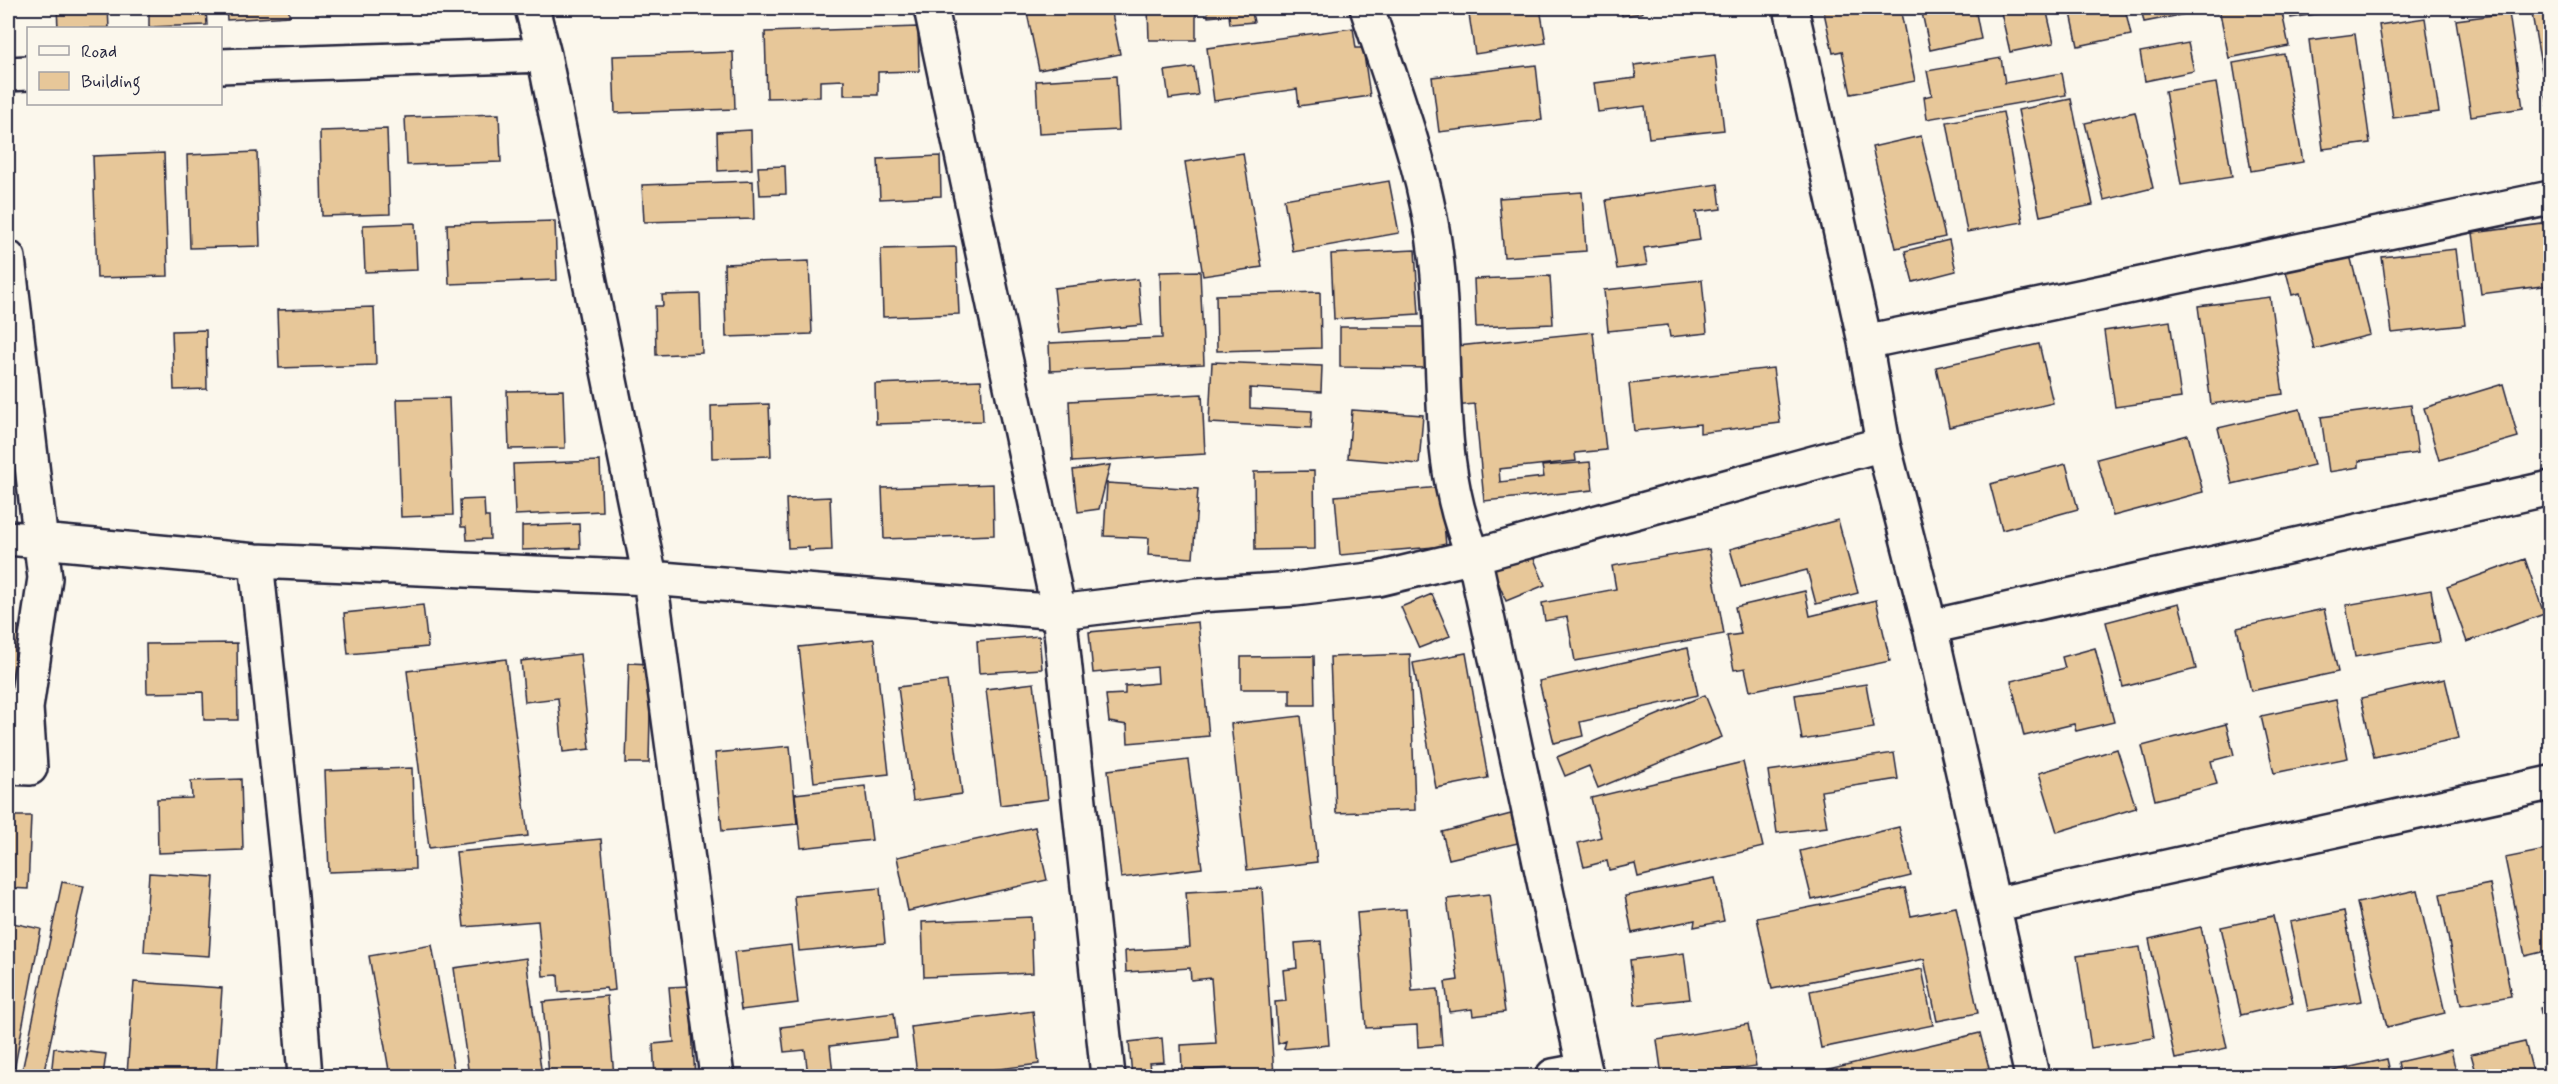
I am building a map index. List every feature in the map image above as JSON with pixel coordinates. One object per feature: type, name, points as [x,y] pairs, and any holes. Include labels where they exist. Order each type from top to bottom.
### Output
[{"type":"street","points":[[532,8],[544,55],[650,578],[717,1077]]},
{"type":"street","points":[[932,8],[1059,612],[1108,1077]]},
{"type":"street","points":[[1367,8],[1422,175],[1429,209],[1438,267],[1446,440],[1462,529],[1474,556],[1586,1073],[1553,1077]]},
{"type":"street","points":[[1791,8],[1864,342],[1883,444],[1930,627],[2032,1077]]},
{"type":"street","points":[[222,66],[544,55]]},
{"type":"street","points":[[8,74],[27,73]]},
{"type":"street","points":[[1864,342],[2550,198]]},
{"type":"street","points":[[8,258],[45,578],[26,708],[30,768],[8,767]]},
{"type":"street","points":[[8,538],[256,561],[650,578],[1059,612],[1198,595],[1295,589],[1378,579],[1474,556],[1883,444]]},
{"type":"street","points":[[1930,627],[2550,488]]},
{"type":"street","points":[[256,561],[291,896],[305,1077]]},
{"type":"street","points":[[1993,905],[2550,783]]},
{"type":"building","points":[[57,8],[108,8],[109,27],[58,27]]},
{"type":"building","points":[[149,8],[206,8],[207,25],[149,27]]},
{"type":"building","points":[[226,8],[289,8],[289,16],[227,20]]},
{"type":"building","points":[[321,8],[385,8],[385,10],[322,12]]},
{"type":"building","points":[[1026,8],[1111,8],[1120,54],[1039,70]]},
{"type":"building","points":[[1148,8],[1196,8],[1196,40],[1149,40]]},
{"type":"building","points":[[1207,8],[1281,8],[1281,10],[1252,13],[1254,22],[1230,24],[1229,15],[1208,17]]},
{"type":"building","points":[[1468,8],[1540,8],[1546,43],[1475,54]]},
{"type":"building","points":[[1621,8],[1641,8],[1642,13],[1622,16]]},
{"type":"building","points":[[1823,8],[1900,8],[1915,81],[1851,94],[1842,51],[1833,53]]},
{"type":"building","points":[[1921,8],[1975,8],[1981,39],[1930,50]]},
{"type":"building","points":[[2000,8],[2046,8],[2054,43],[2010,52]]},
{"type":"building","points":[[2070,8],[2125,8],[2131,35],[2078,46]]},
{"type":"building","points":[[2141,8],[2195,8],[2196,12],[2144,22]]},
{"type":"building","points":[[2219,8],[2255,8],[2256,12],[2281,8],[2289,46],[2229,58]]},
{"type":"building","points":[[2290,8],[2347,8],[2348,9],[2291,18]]},
{"type":"building","points":[[2531,8],[2550,8],[2550,111],[2549,111]]},
{"type":"building","points":[[2509,13],[2523,108],[2471,116],[2456,20]]},
{"type":"building","points":[[2425,18],[2439,112],[2393,118],[2379,25]]},
{"type":"building","points":[[918,27],[919,71],[878,72],[878,95],[844,95],[844,80],[820,81],[820,97],[767,98],[765,32]]},
{"type":"building","points":[[1353,28],[1356,48],[1363,48],[1370,96],[1299,106],[1297,89],[1214,101],[1207,48]]},
{"type":"building","points":[[2355,34],[2370,143],[2323,149],[2309,40]]},
{"type":"building","points":[[2188,43],[2194,71],[2145,81],[2140,52]]},
{"type":"building","points":[[733,52],[735,109],[615,113],[613,56]]},
{"type":"building","points":[[2284,54],[2303,162],[2251,171],[2233,63]]},
{"type":"building","points":[[1715,55],[1724,130],[1649,138],[1645,106],[1598,112],[1594,83],[1636,78],[1634,65]]},
{"type":"building","points":[[2001,58],[2005,83],[2062,73],[2066,95],[1927,119],[1924,97],[1932,95],[1927,71]]},
{"type":"building","points":[[1536,65],[1542,120],[1439,132],[1432,77]]},
{"type":"building","points":[[1194,67],[1198,95],[1169,99],[1165,71]]},
{"type":"building","points":[[1116,76],[1119,130],[1039,134],[1036,81]]},
{"type":"building","points":[[2216,83],[2232,177],[2181,185],[2165,91]]},
{"type":"building","points":[[2071,99],[2093,205],[2040,216],[2018,110]]},
{"type":"building","points":[[2003,112],[2023,222],[1967,232],[1947,122]]},
{"type":"building","points":[[2135,112],[2153,188],[2104,200],[2085,123]]},
{"type":"building","points":[[499,114],[501,162],[407,165],[405,117]]},
{"type":"building","points":[[387,129],[390,214],[322,216],[320,131]]},
{"type":"building","points":[[751,130],[752,169],[718,171],[717,132]]},
{"type":"building","points":[[1921,136],[1945,237],[1896,248],[1872,147]]},
{"type":"building","points":[[257,152],[260,246],[190,248],[187,155]]},
{"type":"building","points":[[164,153],[168,276],[97,278],[93,156]]},
{"type":"building","points":[[1243,153],[1262,267],[1203,276],[1185,162]]},
{"type":"building","points":[[940,156],[941,196],[880,199],[878,159]]},
{"type":"building","points":[[785,166],[786,194],[760,195],[758,167]]},
{"type":"building","points":[[753,181],[754,219],[644,222],[642,185]]},
{"type":"building","points":[[1389,181],[1399,233],[1293,252],[1284,199]]},
{"type":"building","points":[[1718,184],[1721,209],[1696,212],[1700,240],[1644,248],[1647,265],[1617,269],[1606,200]]},
{"type":"building","points":[[1582,192],[1586,251],[1504,257],[1499,198]]},
{"type":"building","points":[[555,221],[557,280],[449,284],[447,224]]},
{"type":"building","points":[[415,223],[417,270],[365,272],[363,225]]},
{"type":"building","points":[[2550,223],[2550,285],[2481,294],[2473,233]]},
{"type":"building","points":[[1949,240],[1956,271],[1913,282],[1905,251]]},
{"type":"building","points":[[956,247],[959,314],[883,317],[881,249]]},
{"type":"building","points":[[2456,249],[2465,325],[2392,333],[2382,257]]},
{"type":"building","points":[[1415,250],[1419,314],[1334,319],[1331,254]]},
{"type":"building","points":[[2350,255],[2370,335],[2314,349],[2300,293],[2292,295],[2286,271]]},
{"type":"building","points":[[809,261],[812,334],[726,337],[724,264]]},
{"type":"building","points":[[1200,271],[1204,364],[1050,371],[1049,343],[1162,338],[1160,272]]},
{"type":"building","points":[[1550,276],[1553,324],[1476,327],[1474,279]]},
{"type":"building","points":[[1138,279],[1142,325],[1059,333],[1054,288]]},
{"type":"building","points":[[1702,280],[1707,333],[1670,337],[1668,325],[1608,331],[1604,290]]},
{"type":"building","points":[[1320,292],[1321,348],[1217,351],[1216,295]]},
{"type":"building","points":[[700,294],[702,353],[656,355],[655,306],[663,306],[662,295]]},
{"type":"building","points":[[2270,297],[2283,394],[2211,404],[2198,306]]},
{"type":"building","points":[[374,307],[376,365],[279,368],[277,310]]},
{"type":"building","points":[[2170,321],[2181,398],[2115,407],[2104,331]]},
{"type":"building","points":[[1340,327],[1433,327],[1433,368],[1340,367]]},
{"type":"building","points":[[206,330],[207,389],[174,390],[172,331]]},
{"type":"building","points":[[1593,332],[1606,450],[1575,453],[1576,461],[1499,469],[1500,482],[1544,477],[1542,466],[1590,462],[1593,490],[1484,501],[1475,404],[1454,406],[1448,347]]},
{"type":"building","points":[[2039,344],[2053,403],[1949,427],[1936,367]]},
{"type":"building","points":[[1212,362],[1322,366],[1321,392],[1250,388],[1250,408],[1312,411],[1311,428],[1209,423]]},
{"type":"building","points":[[1773,368],[1780,423],[1700,433],[1700,424],[1634,431],[1629,384]]},
{"type":"building","points":[[981,380],[983,421],[876,424],[875,384]]},
{"type":"building","points":[[2503,384],[2518,437],[2439,460],[2424,408]]},
{"type":"building","points":[[563,390],[565,448],[509,449],[507,391]]},
{"type":"building","points":[[1202,394],[1205,454],[1072,462],[1069,401]]},
{"type":"building","points":[[449,398],[453,515],[401,517],[397,399]]},
{"type":"building","points":[[769,404],[771,456],[712,458],[711,406]]},
{"type":"building","points":[[2411,405],[2418,453],[2359,461],[2359,467],[2329,472],[2321,417]]},
{"type":"building","points":[[2300,409],[2314,465],[2232,484],[2218,428]]},
{"type":"building","points":[[1352,410],[1423,415],[1419,464],[1348,458]]},
{"type":"building","points":[[2188,435],[2203,492],[2113,516],[2097,459]]},
{"type":"building","points":[[600,461],[602,511],[515,515],[513,464]]},
{"type":"building","points":[[2066,464],[2078,509],[2002,530],[1990,484]]},
{"type":"building","points":[[1110,465],[1099,509],[1078,512],[1073,470]]},
{"type":"building","points":[[1314,471],[1315,549],[1255,550],[1254,472]]},
{"type":"building","points":[[1107,483],[1198,489],[1193,558],[1148,555],[1149,538],[1104,536]]},
{"type":"building","points":[[993,484],[994,535],[884,539],[882,488]]},
{"type":"building","points":[[1441,487],[1446,546],[1340,555],[1335,496]]},
{"type":"building","points":[[830,497],[832,550],[809,551],[809,547],[788,548],[786,499]]},
{"type":"building","points":[[484,499],[485,517],[489,517],[490,539],[467,540],[466,527],[461,527],[460,500]]},
{"type":"building","points":[[1838,520],[1858,593],[1816,604],[1807,570],[1741,587],[1730,549]]},
{"type":"building","points":[[579,524],[580,548],[522,550],[522,526]]},
{"type":"building","points":[[1527,542],[1545,585],[1506,601],[1488,558]]},
{"type":"building","points":[[1709,549],[1724,634],[1575,661],[1567,617],[1545,621],[1542,603],[1616,589],[1612,566]]},
{"type":"building","points":[[2525,559],[2544,614],[2467,642],[2447,587]]},
{"type":"building","points":[[2431,590],[2440,642],[2355,657],[2346,605]]},
{"type":"building","points":[[1805,591],[1810,616],[1876,600],[1890,661],[1750,691],[1745,668],[1734,670],[1727,636],[1741,634],[1735,607]]},
{"type":"building","points":[[1432,594],[1450,636],[1419,648],[1401,607]]},
{"type":"building","points":[[2179,603],[2196,669],[2123,687],[2106,622]]},
{"type":"building","points":[[423,605],[428,647],[348,654],[344,613]]},
{"type":"building","points":[[2324,609],[2338,672],[2251,691],[2237,628]]},
{"type":"building","points":[[1198,622],[1209,736],[1128,743],[1127,725],[1109,722],[1106,695],[1125,694],[1125,686],[1158,683],[1157,667],[1093,673],[1089,632]]},
{"type":"building","points":[[8,626],[18,626],[17,731],[8,731]]},
{"type":"building","points":[[1039,636],[1042,669],[979,673],[977,641]]},
{"type":"building","points":[[874,639],[889,774],[814,782],[799,647]]},
{"type":"building","points":[[237,643],[238,720],[204,720],[203,692],[147,693],[146,644]]},
{"type":"building","points":[[1688,648],[1698,695],[1580,722],[1583,736],[1554,743],[1539,681]]},
{"type":"building","points":[[2095,648],[2114,722],[2076,731],[2074,724],[2024,736],[2011,681],[2065,668],[2062,657]]},
{"type":"building","points":[[1466,653],[1488,778],[1436,788],[1413,663]]},
{"type":"building","points":[[580,654],[590,749],[563,752],[558,698],[525,702],[521,661]]},
{"type":"building","points":[[1410,654],[1415,810],[1336,813],[1330,657]]},
{"type":"building","points":[[1314,656],[1315,705],[1290,705],[1290,689],[1241,689],[1241,657]]},
{"type":"building","points":[[506,659],[528,836],[429,848],[407,671]]},
{"type":"building","points":[[629,663],[651,664],[649,763],[626,763]]},
{"type":"building","points":[[2445,679],[2459,738],[2374,757],[2361,698]]},
{"type":"building","points":[[947,681],[962,794],[913,801],[898,687]]},
{"type":"building","points":[[1034,683],[1048,799],[1000,805],[986,689]]},
{"type":"building","points":[[1866,684],[1874,728],[1802,740],[1795,695]]},
{"type":"building","points":[[1705,695],[1722,737],[1598,788],[1589,766],[1565,776],[1557,757]]},
{"type":"building","points":[[2336,700],[2348,758],[2274,773],[2261,716]]},
{"type":"building","points":[[1301,716],[1317,862],[1247,870],[1231,724]]},
{"type":"building","points":[[2226,724],[2234,755],[2211,761],[2217,784],[2155,800],[2142,746]]},
{"type":"building","points":[[790,746],[797,824],[722,831],[715,753]]},
{"type":"building","points":[[2117,749],[2136,808],[2057,832],[2039,773]]},
{"type":"building","points":[[1894,753],[1898,779],[1821,791],[1827,827],[1777,833],[1768,771]]},
{"type":"building","points":[[1188,760],[1202,868],[1121,878],[1108,770]]},
{"type":"building","points":[[1743,762],[1763,847],[1638,877],[1635,864],[1609,870],[1607,861],[1584,867],[1578,843],[1601,837],[1591,798]]},
{"type":"building","points":[[412,768],[415,869],[329,872],[325,771]]},
{"type":"building","points":[[241,779],[243,850],[158,853],[157,799],[192,798],[191,781]]},
{"type":"building","points":[[865,786],[872,840],[801,848],[795,794]]},
{"type":"building","points":[[1511,814],[1518,843],[1449,859],[1442,832]]},
{"type":"building","points":[[8,816],[31,816],[28,889],[8,888]]},
{"type":"building","points":[[1035,827],[1047,880],[908,911],[897,857]]},
{"type":"building","points":[[1899,827],[1911,876],[1812,900],[1800,851]]},
{"type":"building","points":[[601,839],[615,990],[607,991],[606,988],[559,992],[558,975],[543,976],[538,921],[464,927],[456,852]]},
{"type":"building","points":[[2550,849],[2550,950],[2525,956],[2505,858]]},
{"type":"building","points":[[149,873],[214,877],[209,956],[144,952]]},
{"type":"building","points":[[1715,878],[1724,921],[1694,927],[1695,920],[1632,933],[1625,896]]},
{"type":"building","points":[[62,882],[84,886],[43,1076],[21,1076]]},
{"type":"building","points":[[2490,884],[2511,996],[2461,1005],[2440,894]]},
{"type":"building","points":[[880,888],[885,943],[799,951],[794,896]]},
{"type":"building","points":[[1262,888],[1274,1076],[1232,1076],[1232,1068],[1182,1071],[1181,1045],[1216,1043],[1211,978],[1191,980],[1190,968],[1126,972],[1125,951],[1190,947],[1186,892]]},
{"type":"building","points":[[1905,888],[1911,916],[1956,907],[1978,1013],[1937,1021],[1924,959],[1772,989],[1757,918]]},
{"type":"building","points":[[2417,890],[2445,1013],[2387,1027],[2357,903]]},
{"type":"building","points":[[1489,894],[1505,1012],[1473,1016],[1472,1009],[1449,1012],[1445,982],[1458,980],[1447,899]]},
{"type":"building","points":[[1406,909],[1412,991],[1438,989],[1442,1045],[1418,1047],[1417,1025],[1366,1028],[1357,913]]},
{"type":"building","points":[[2344,911],[2362,1001],[2308,1011],[2290,922]]},
{"type":"building","points":[[2273,916],[2293,1003],[2241,1015],[2221,927]]},
{"type":"building","points":[[1031,917],[1033,973],[924,977],[922,922]]},
{"type":"building","points":[[8,922],[41,929],[13,1076],[8,1076]]},
{"type":"building","points":[[2201,927],[2227,1048],[2175,1059],[2149,939]]},
{"type":"building","points":[[1321,941],[1329,1045],[1284,1049],[1286,1041],[1278,1044],[1275,1002],[1286,1001],[1283,970],[1297,968],[1295,943]]},
{"type":"building","points":[[432,945],[455,1076],[390,1076],[369,956]]},
{"type":"building","points":[[791,945],[798,1003],[741,1010],[734,952]]},
{"type":"building","points":[[2140,947],[2154,1038],[2091,1048],[2077,956]]},
{"type":"building","points":[[1684,953],[1690,999],[1635,1005],[1630,960]]},
{"type":"building","points":[[526,958],[542,1076],[469,1076],[454,968]]},
{"type":"building","points":[[1922,969],[1933,1025],[1821,1048],[1810,991]]},
{"type":"building","points":[[134,982],[222,988],[216,1076],[127,1074]]},
{"type":"building","points":[[689,986],[695,1076],[655,1076],[653,1044],[674,1042],[669,987]]},
{"type":"building","points":[[607,996],[614,1076],[549,1076],[543,1002]]},
{"type":"building","points":[[2550,1006],[2550,1058],[2540,1008]]},
{"type":"building","points":[[1033,1011],[1039,1064],[951,1075],[950,1070],[917,1074],[911,1027]]},
{"type":"building","points":[[894,1013],[897,1038],[830,1046],[833,1074],[808,1076],[805,1050],[784,1052],[781,1027]]},
{"type":"building","points":[[1748,1024],[1756,1066],[1691,1076],[1662,1076],[1657,1040]]},
{"type":"building","points":[[1980,1033],[1989,1068],[1959,1076],[1817,1076],[1816,1072]]},
{"type":"building","points":[[1162,1038],[1164,1062],[1149,1063],[1151,1076],[1132,1076],[1129,1042]]},
{"type":"building","points":[[2525,1042],[2534,1076],[2477,1076],[2471,1054]]},
{"type":"building","points":[[54,1048],[106,1054],[103,1076],[51,1076]]},
{"type":"building","points":[[2451,1050],[2457,1076],[2401,1076],[2398,1062]]},
{"type":"building","points":[[2387,1059],[2391,1076],[2329,1076],[2328,1072]]}]
